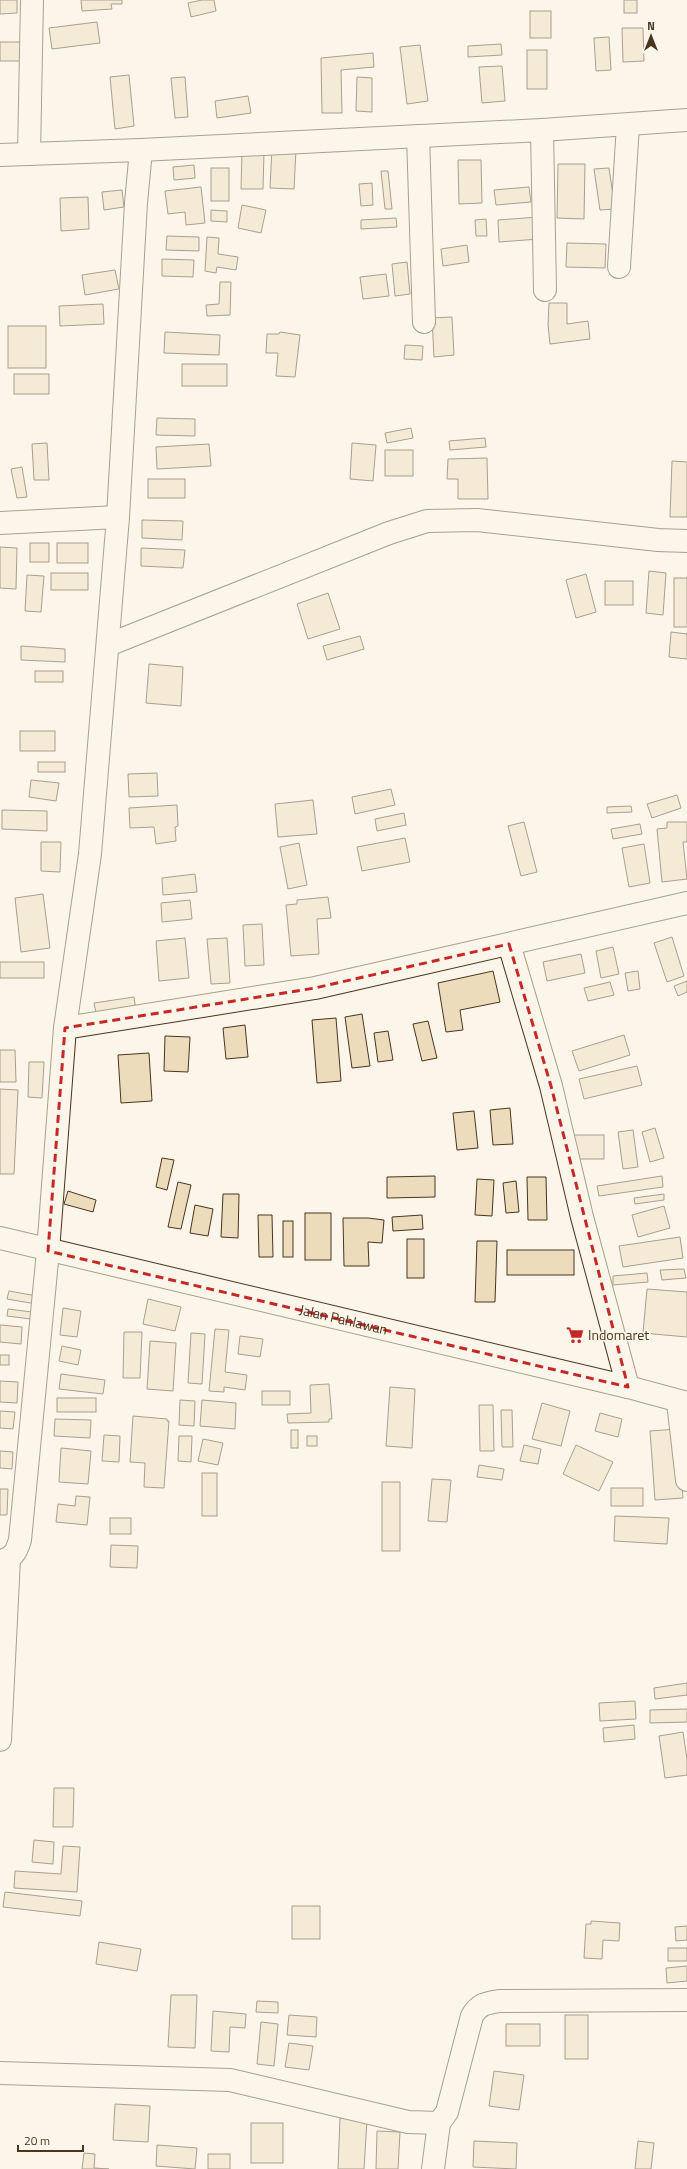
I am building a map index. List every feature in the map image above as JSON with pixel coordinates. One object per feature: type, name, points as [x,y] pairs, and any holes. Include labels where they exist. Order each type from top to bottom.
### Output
[{"type":"main road","points":[[29,154],[32,0]]},
{"type":"main road","points":[[0,155],[141,150],[542,130],[687,120]]},
{"type":"main road","points":[[619,267],[628,125]]},
{"type":"main road","points":[[542,130],[545,290]]},
{"type":"main road","points":[[418,136],[424,322]]},
{"type":"main road","points":[[0,1740],[4,1560],[17,1552],[20,1540],[48,1251],[65,1028],[90,854],[118,517],[136,203],[141,150]]},
{"type":"main road","points":[[0,523],[118,517]]},
{"type":"main road","points":[[108,644],[388,533],[427,521],[464,520],[510,522],[658,540],[687,541]]},
{"type":"main road","points":[[65,1028],[315,988],[687,903]]},
{"type":"main road","points":[[509,944],[551,1086],[582,1217],[628,1387]]},
{"type":"main road","name":"Jalan Pahlawan","points":[[0,1238],[48,1251],[628,1387],[682,1403]]},
{"type":"main road","points":[[682,1403],[687,1480]]},
{"type":"main road","points":[[433,2169],[439,2123],[447,2112],[472,2016],[477,2007],[486,2003],[499,2001],[687,2000]]},
{"type":"main road","points":[[0,2073],[230,2080],[408,2122],[439,2123]]},
{"type":"highlighted area","points":[[509,944],[551,1086],[628,1387],[48,1251],[65,1028],[315,988]]},
{"type":"building","points":[[0,0],[17,0],[17,13],[0,14]]},
{"type":"building","points":[[81,0],[122,0],[122,4],[111,4],[112,9],[82,11]]},
{"type":"building","points":[[202,0],[214,0],[216,11],[191,17],[188,3]]},
{"type":"building","points":[[624,0],[637,0],[637,13],[624,13]]},
{"type":"building","points":[[530,11],[551,11],[551,38],[530,38]]},
{"type":"building","points":[[97,22],[100,43],[52,49],[49,28]]},
{"type":"building","points":[[622,28],[643,28],[644,61],[623,62]]},
{"type":"building","points":[[609,37],[611,70],[596,71],[594,38]]},
{"type":"building","points":[[0,42],[24,42],[24,61],[0,61]]},
{"type":"building","points":[[501,44],[502,55],[468,57],[468,46]]},
{"type":"building","points":[[420,45],[428,101],[407,104],[400,47]]},
{"type":"building","points":[[527,50],[547,50],[547,89],[527,89]]},
{"type":"building","points":[[373,53],[374,67],[341,70],[342,113],[322,113],[321,58]]},
{"type":"building","points":[[502,66],[505,101],[482,103],[479,67]]},
{"type":"building","points":[[129,75],[134,126],[115,129],[110,77]]},
{"type":"building","points":[[185,77],[188,117],[175,118],[171,78]]},
{"type":"building","points":[[357,77],[372,78],[372,112],[356,111]]},
{"type":"building","points":[[248,96],[251,113],[217,118],[215,101]]},
{"type":"building","points":[[272,148],[296,149],[294,189],[270,188]]},
{"type":"building","points":[[242,152],[264,152],[263,189],[241,189]]},
{"type":"building","points":[[458,160],[481,160],[482,203],[459,204]]},
{"type":"building","points":[[558,164],[585,164],[584,219],[557,218]]},
{"type":"building","points":[[194,165],[195,178],[174,180],[173,167]]},
{"type":"building","points":[[211,168],[229,168],[229,201],[211,201]]},
{"type":"building","points":[[609,168],[615,209],[600,210],[594,169]]},
{"type":"building","points":[[381,171],[388,171],[392,209],[385,209]]},
{"type":"building","points":[[372,183],[373,205],[361,206],[359,184]]},
{"type":"building","points":[[201,187],[205,223],[186,225],[185,212],[168,214],[165,191]]},
{"type":"building","points":[[529,187],[531,202],[496,205],[494,190]]},
{"type":"building","points":[[122,190],[124,207],[104,210],[102,192]]},
{"type":"building","points":[[88,197],[89,229],[61,231],[60,198]]},
{"type":"building","points":[[242,205],[266,210],[261,233],[238,228]]},
{"type":"building","points":[[211,210],[227,211],[227,222],[211,221]]},
{"type":"building","points":[[538,217],[539,239],[499,242],[498,220]]},
{"type":"building","points":[[396,218],[397,227],[361,229],[361,220]]},
{"type":"building","points":[[486,219],[487,236],[476,236],[475,220]]},
{"type":"building","points":[[167,236],[199,237],[199,251],[166,250]]},
{"type":"building","points":[[207,237],[219,238],[218,254],[238,257],[236,270],[217,267],[216,273],[205,271]]},
{"type":"building","points":[[567,243],[606,244],[605,268],[566,267]]},
{"type":"building","points":[[467,245],[469,262],[443,266],[441,249]]},
{"type":"building","points":[[162,259],[194,260],[193,277],[162,276]]},
{"type":"building","points":[[407,262],[410,294],[395,296],[392,264]]},
{"type":"building","points":[[115,270],[119,289],[85,295],[82,275]]},
{"type":"building","points":[[386,274],[389,296],[363,299],[360,277]]},
{"type":"building","points":[[220,282],[231,282],[230,315],[207,316],[206,305],[219,304]]},
{"type":"building","points":[[549,303],[567,303],[567,324],[588,321],[590,339],[550,344],[548,325]]},
{"type":"building","points":[[103,304],[104,324],[60,326],[59,306]]},
{"type":"building","points":[[452,317],[454,355],[434,357],[432,318]]},
{"type":"building","points":[[8,326],[46,326],[46,368],[8,368]]},
{"type":"building","points":[[165,332],[220,335],[219,355],[164,353]]},
{"type":"building","points":[[280,332],[300,335],[295,377],[276,376],[278,353],[266,353],[267,334],[279,334]]},
{"type":"building","points":[[405,345],[423,346],[422,360],[404,359]]},
{"type":"building","points":[[182,364],[227,364],[227,386],[182,386]]},
{"type":"building","points":[[14,374],[49,374],[49,394],[14,394]]},
{"type":"building","points":[[157,418],[195,419],[195,436],[156,435]]},
{"type":"building","points":[[411,428],[413,438],[387,443],[385,433]]},
{"type":"building","points":[[485,438],[486,447],[450,450],[449,441]]},
{"type":"building","points":[[47,443],[49,480],[34,480],[32,444]]},
{"type":"building","points":[[352,443],[376,445],[373,481],[350,479]]},
{"type":"building","points":[[209,444],[211,466],[157,469],[156,447]]},
{"type":"building","points":[[385,450],[413,450],[413,476],[385,476]]},
{"type":"building","points":[[487,458],[488,499],[458,499],[458,479],[447,479],[448,459]]},
{"type":"building","points":[[672,461],[687,462],[687,517],[670,517]]},
{"type":"building","points":[[22,467],[27,497],[17,498],[11,469]]},
{"type":"building","points":[[148,479],[185,479],[185,498],[148,498]]},
{"type":"building","points":[[142,520],[183,521],[182,540],[142,538]]},
{"type":"building","points":[[30,543],[49,543],[49,562],[30,562]]},
{"type":"building","points":[[57,543],[88,543],[88,563],[57,563]]},
{"type":"building","points":[[0,547],[17,548],[16,589],[0,588]]},
{"type":"building","points":[[141,548],[185,550],[183,568],[141,566]]},
{"type":"building","points":[[649,571],[666,573],[663,615],[646,613]]},
{"type":"building","points":[[51,573],[88,573],[88,590],[51,590]]},
{"type":"building","points":[[586,574],[596,612],[576,618],[566,580]]},
{"type":"building","points":[[27,575],[44,576],[41,612],[25,611]]},
{"type":"building","points":[[674,578],[687,578],[687,627],[674,627]]},
{"type":"building","points":[[605,581],[633,581],[633,605],[605,605]]},
{"type":"building","points":[[328,593],[340,629],[308,639],[297,604]]},
{"type":"building","points":[[671,632],[687,634],[687,659],[669,657]]},
{"type":"building","points":[[360,636],[364,649],[327,660],[323,646]]},
{"type":"building","points":[[21,646],[65,649],[65,662],[21,660]]},
{"type":"building","points":[[149,664],[183,667],[181,706],[146,703]]},
{"type":"building","points":[[35,671],[63,671],[63,682],[35,682]]},
{"type":"building","points":[[20,731],[55,731],[55,751],[20,751]]},
{"type":"building","points":[[38,762],[65,762],[65,772],[38,772]]},
{"type":"building","points":[[157,773],[158,796],[129,797],[128,774]]},
{"type":"building","points":[[31,780],[59,783],[56,801],[29,797]]},
{"type":"building","points":[[391,789],[395,805],[355,814],[352,797]]},
{"type":"building","points":[[677,795],[681,808],[652,818],[647,804]]},
{"type":"building","points":[[313,800],[317,834],[278,837],[275,804]]},
{"type":"building","points":[[177,805],[178,826],[175,827],[176,841],[156,844],[154,827],[130,828],[129,808]]},
{"type":"building","points":[[631,806],[632,812],[607,813],[607,807]]},
{"type":"building","points":[[2,810],[47,811],[47,831],[2,829]]},
{"type":"building","points":[[404,813],[406,825],[377,831],[375,819]]},
{"type":"building","points":[[524,822],[537,872],[521,876],[508,826]]},
{"type":"building","points":[[667,822],[687,822],[687,842],[683,842],[687,879],[662,882],[657,829],[667,828]]},
{"type":"building","points":[[640,824],[642,834],[613,839],[611,829]]},
{"type":"building","points":[[405,838],[410,862],[362,871],[357,847]]},
{"type":"building","points":[[41,842],[61,842],[60,872],[41,871]]},
{"type":"building","points":[[299,843],[307,885],[288,889],[280,847]]},
{"type":"building","points":[[644,844],[650,883],[629,887],[622,848]]},
{"type":"building","points":[[195,874],[197,892],[163,895],[162,878]]},
{"type":"building","points":[[43,894],[50,948],[21,952],[15,898]]},
{"type":"building","points":[[328,897],[331,918],[317,919],[319,954],[291,956],[286,905],[297,904],[297,900]]},
{"type":"building","points":[[190,900],[192,919],[162,922],[161,903]]},
{"type":"building","points":[[262,924],[264,965],[245,966],[243,925]]},
{"type":"building","points":[[672,937],[684,976],[667,982],[654,943]]},
{"type":"building","points":[[185,938],[189,978],[159,981],[156,941]]},
{"type":"building","points":[[227,938],[230,983],[211,984],[207,939]]},
{"type":"building","points":[[613,947],[619,974],[601,978],[596,951]]},
{"type":"building","points":[[581,954],[585,973],[547,981],[543,962]]},
{"type":"building","points":[[0,962],[44,962],[44,978],[0,978]]},
{"type":"building","points":[[493,971],[500,1002],[460,1010],[463,1030],[446,1032],[438,983]]},
{"type":"building","points":[[638,971],[640,989],[628,991],[625,973]]},
{"type":"building","points":[[687,981],[687,992],[678,996],[674,986]]},
{"type":"building","points":[[610,982],[614,995],[588,1001],[584,988]]},
{"type":"building","points":[[134,997],[136,1011],[97,1017],[94,1003]]},
{"type":"building","points":[[362,1014],[370,1066],[352,1068],[345,1017]]},
{"type":"building","points":[[336,1018],[341,1081],[317,1083],[312,1020]]},
{"type":"building","points":[[428,1021],[437,1058],[422,1061],[413,1024]]},
{"type":"building","points":[[245,1025],[248,1057],[226,1059],[223,1028]]},
{"type":"building","points":[[388,1031],[393,1060],[378,1062],[374,1033]]},
{"type":"building","points":[[624,1035],[630,1055],[579,1071],[572,1051]]},
{"type":"building","points":[[165,1036],[190,1037],[188,1072],[164,1071]]},
{"type":"building","points":[[0,1050],[15,1050],[16,1082],[0,1082]]},
{"type":"building","points":[[149,1053],[152,1101],[121,1103],[118,1055]]},
{"type":"building","points":[[29,1062],[44,1062],[42,1098],[28,1097]]},
{"type":"building","points":[[637,1066],[642,1085],[584,1099],[579,1079]]},
{"type":"building","points":[[0,1089],[18,1090],[14,1174],[0,1174]]},
{"type":"building","points":[[510,1108],[513,1144],[493,1145],[490,1110]]},
{"type":"building","points":[[474,1111],[478,1148],[457,1150],[453,1113]]},
{"type":"building","points":[[655,1128],[664,1158],[650,1162],[642,1132]]},
{"type":"building","points":[[633,1130],[638,1167],[623,1169],[618,1132]]},
{"type":"building","points":[[573,1135],[604,1135],[604,1159],[573,1159]]},
{"type":"building","points":[[162,1158],[174,1160],[167,1190],[156,1187]]},
{"type":"building","points":[[435,1176],[435,1197],[387,1198],[387,1177]]},
{"type":"building","points":[[662,1176],[663,1187],[599,1196],[597,1186]]},
{"type":"building","points":[[527,1177],[546,1177],[547,1220],[528,1220]]},
{"type":"building","points":[[477,1179],[494,1180],[492,1216],[475,1215]]},
{"type":"building","points":[[516,1181],[519,1212],[506,1213],[503,1183]]},
{"type":"building","points":[[178,1182],[191,1185],[181,1229],[168,1227]]},
{"type":"building","points":[[68,1191],[96,1200],[93,1212],[64,1204]]},
{"type":"building","points":[[223,1194],[239,1194],[238,1238],[221,1237]]},
{"type":"building","points":[[664,1194],[664,1200],[635,1204],[634,1198]]},
{"type":"building","points":[[195,1205],[213,1209],[208,1236],[190,1233]]},
{"type":"building","points":[[664,1206],[670,1228],[638,1237],[632,1215]]},
{"type":"building","points":[[305,1213],[331,1213],[331,1260],[305,1260]]},
{"type":"building","points":[[258,1215],[272,1215],[273,1257],[259,1257]]},
{"type":"building","points":[[422,1215],[423,1229],[393,1231],[392,1217]]},
{"type":"building","points":[[343,1218],[368,1218],[384,1220],[382,1243],[368,1242],[369,1266],[344,1266]]},
{"type":"building","points":[[283,1221],[293,1221],[293,1257],[283,1257]]},
{"type":"building","points":[[680,1237],[683,1258],[623,1267],[619,1246]]},
{"type":"building","points":[[407,1239],[424,1239],[424,1278],[407,1278]]},
{"type":"building","points":[[477,1241],[497,1241],[495,1302],[475,1302]]},
{"type":"building","points":[[507,1250],[574,1250],[574,1275],[507,1275]]},
{"type":"building","points":[[684,1269],[686,1278],[662,1280],[660,1270]]},
{"type":"building","points":[[647,1273],[648,1282],[613,1285],[613,1276]]},
{"type":"building","points":[[647,1289],[687,1292],[687,1337],[643,1333]]},
{"type":"building","points":[[9,1291],[37,1296],[36,1304],[7,1299]]},
{"type":"building","points":[[148,1299],[181,1307],[175,1331],[143,1324]]},
{"type":"building","points":[[63,1308],[81,1311],[77,1337],[60,1335]]},
{"type":"building","points":[[8,1309],[40,1313],[39,1320],[7,1316]]},
{"type":"building","points":[[0,1325],[22,1327],[21,1344],[0,1342]]},
{"type":"building","points":[[215,1329],[229,1330],[225,1372],[247,1375],[245,1390],[224,1387],[224,1392],[209,1391]]},
{"type":"building","points":[[124,1332],[142,1332],[140,1378],[123,1378]]},
{"type":"building","points":[[191,1333],[205,1334],[202,1384],[188,1383]]},
{"type":"building","points":[[240,1336],[263,1339],[260,1357],[238,1354]]},
{"type":"building","points":[[150,1341],[176,1343],[173,1391],[147,1389]]},
{"type":"building","points":[[62,1346],[81,1350],[78,1365],[59,1361]]},
{"type":"building","points":[[0,1355],[9,1355],[9,1365],[0,1365]]},
{"type":"building","points":[[61,1374],[105,1380],[103,1394],[59,1389]]},
{"type":"building","points":[[0,1381],[18,1382],[17,1403],[0,1402]]},
{"type":"building","points":[[329,1384],[332,1419],[329,1419],[329,1422],[288,1423],[287,1414],[311,1413],[310,1385]]},
{"type":"building","points":[[390,1387],[415,1389],[412,1448],[386,1446]]},
{"type":"building","points":[[262,1391],[290,1391],[290,1405],[262,1405]]},
{"type":"building","points":[[57,1398],[96,1398],[96,1412],[57,1412]]},
{"type":"building","points":[[180,1400],[195,1401],[194,1426],[179,1425]]},
{"type":"building","points":[[202,1400],[236,1403],[235,1429],[200,1426]]},
{"type":"building","points":[[542,1403],[570,1411],[561,1446],[532,1439]]},
{"type":"building","points":[[479,1405],[493,1405],[494,1451],[480,1451]]},
{"type":"building","points":[[501,1410],[512,1410],[513,1447],[502,1447]]},
{"type":"building","points":[[0,1411],[15,1412],[13,1429],[0,1428]]},
{"type":"building","points":[[600,1413],[622,1419],[618,1437],[595,1431]]},
{"type":"building","points":[[133,1416],[167,1419],[167,1421],[169,1421],[164,1488],[144,1487],[145,1463],[130,1462]]},
{"type":"building","points":[[55,1419],[91,1420],[90,1438],[54,1436]]},
{"type":"building","points":[[677,1429],[683,1498],[655,1500],[650,1431]]},
{"type":"building","points":[[291,1430],[298,1430],[298,1448],[291,1448]]},
{"type":"building","points":[[104,1435],[120,1436],[119,1462],[102,1461]]},
{"type":"building","points":[[179,1436],[192,1436],[191,1462],[178,1461]]},
{"type":"building","points":[[307,1436],[317,1436],[317,1446],[307,1446]]},
{"type":"building","points":[[203,1439],[223,1443],[218,1465],[198,1461]]},
{"type":"building","points":[[524,1445],[541,1449],[538,1464],[520,1461]]},
{"type":"building","points":[[576,1445],[613,1462],[599,1491],[563,1474]]},
{"type":"building","points":[[61,1448],[91,1451],[88,1484],[59,1482]]},
{"type":"building","points":[[0,1451],[13,1452],[12,1469],[0,1468]]},
{"type":"building","points":[[479,1465],[504,1469],[502,1480],[477,1477]]},
{"type":"building","points":[[202,1473],[217,1473],[217,1516],[202,1516]]},
{"type":"building","points":[[432,1479],[451,1480],[447,1522],[428,1521]]},
{"type":"building","points":[[382,1482],[400,1482],[400,1551],[382,1551]]},
{"type":"building","points":[[611,1488],[643,1488],[643,1506],[611,1506]]},
{"type":"building","points":[[0,1489],[8,1489],[7,1515],[0,1515]]},
{"type":"building","points":[[76,1496],[90,1497],[87,1525],[56,1522],[58,1504],[75,1506]]},
{"type":"building","points":[[615,1516],[669,1518],[667,1544],[614,1541]]},
{"type":"building","points":[[110,1518],[131,1518],[131,1534],[110,1534]]},
{"type":"building","points":[[111,1545],[138,1546],[137,1568],[110,1567]]},
{"type":"building","points":[[687,1683],[687,1695],[655,1699],[654,1688]]},
{"type":"building","points":[[635,1701],[636,1719],[600,1721],[599,1703]]},
{"type":"building","points":[[687,1709],[687,1722],[650,1723],[650,1710]]},
{"type":"building","points":[[634,1725],[635,1739],[604,1742],[603,1728]]},
{"type":"building","points":[[683,1732],[687,1759],[687,1775],[665,1778],[659,1736]]},
{"type":"building","points":[[54,1788],[74,1788],[73,1827],[53,1827]]},
{"type":"building","points":[[34,1840],[54,1842],[53,1864],[32,1862]]},
{"type":"building","points":[[63,1846],[80,1847],[77,1892],[14,1888],[15,1871],[61,1874]]},
{"type":"building","points":[[5,1892],[82,1901],[80,1916],[3,1907]]},
{"type":"building","points":[[292,1906],[320,1906],[320,1939],[292,1939]]},
{"type":"building","points":[[591,1921],[620,1923],[619,1941],[603,1940],[602,1959],[584,1958],[586,1924],[591,1924]]},
{"type":"building","points":[[687,1926],[687,1940],[676,1941],[675,1927]]},
{"type":"building","points":[[99,1942],[141,1949],[137,1971],[96,1964]]},
{"type":"building","points":[[668,1948],[687,1948],[687,1961],[668,1961]]},
{"type":"building","points":[[687,1966],[687,1981],[667,1983],[666,1968]]},
{"type":"building","points":[[171,1995],[197,1995],[195,2048],[168,2047]]},
{"type":"building","points":[[257,2001],[278,2002],[278,2013],[256,2012]]},
{"type":"building","points":[[213,2011],[246,2014],[245,2028],[230,2027],[229,2052],[211,2051]]},
{"type":"building","points":[[289,2015],[317,2017],[316,2037],[287,2035]]},
{"type":"building","points":[[565,2015],[588,2015],[588,2059],[565,2059]]},
{"type":"building","points":[[261,2022],[278,2024],[274,2066],[257,2064]]},
{"type":"building","points":[[506,2024],[540,2024],[540,2046],[506,2046]]},
{"type":"building","points":[[289,2043],[313,2046],[309,2070],[285,2067]]},
{"type":"building","points":[[494,2071],[524,2075],[519,2110],[489,2106]]},
{"type":"building","points":[[115,2104],[150,2106],[148,2142],[113,2140]]},
{"type":"building","points":[[340,2118],[367,2120],[364,2169],[338,2169]]},
{"type":"building","points":[[251,2123],[283,2123],[283,2163],[251,2163]]},
{"type":"building","points":[[377,2131],[400,2132],[398,2169],[376,2169]]},
{"type":"building","points":[[474,2141],[517,2143],[516,2169],[473,2167]]},
{"type":"building","points":[[638,2141],[654,2143],[651,2169],[635,2169]]},
{"type":"building","points":[[157,2145],[197,2148],[195,2169],[156,2166]]},
{"type":"building","points":[[84,2153],[95,2154],[94,2168],[109,2169],[82,2169]]},
{"type":"building","points":[[208,2154],[230,2154],[230,2169],[208,2169]]},
{"type":"place","name":"Indomaret","points":[[575,1335]]}]
